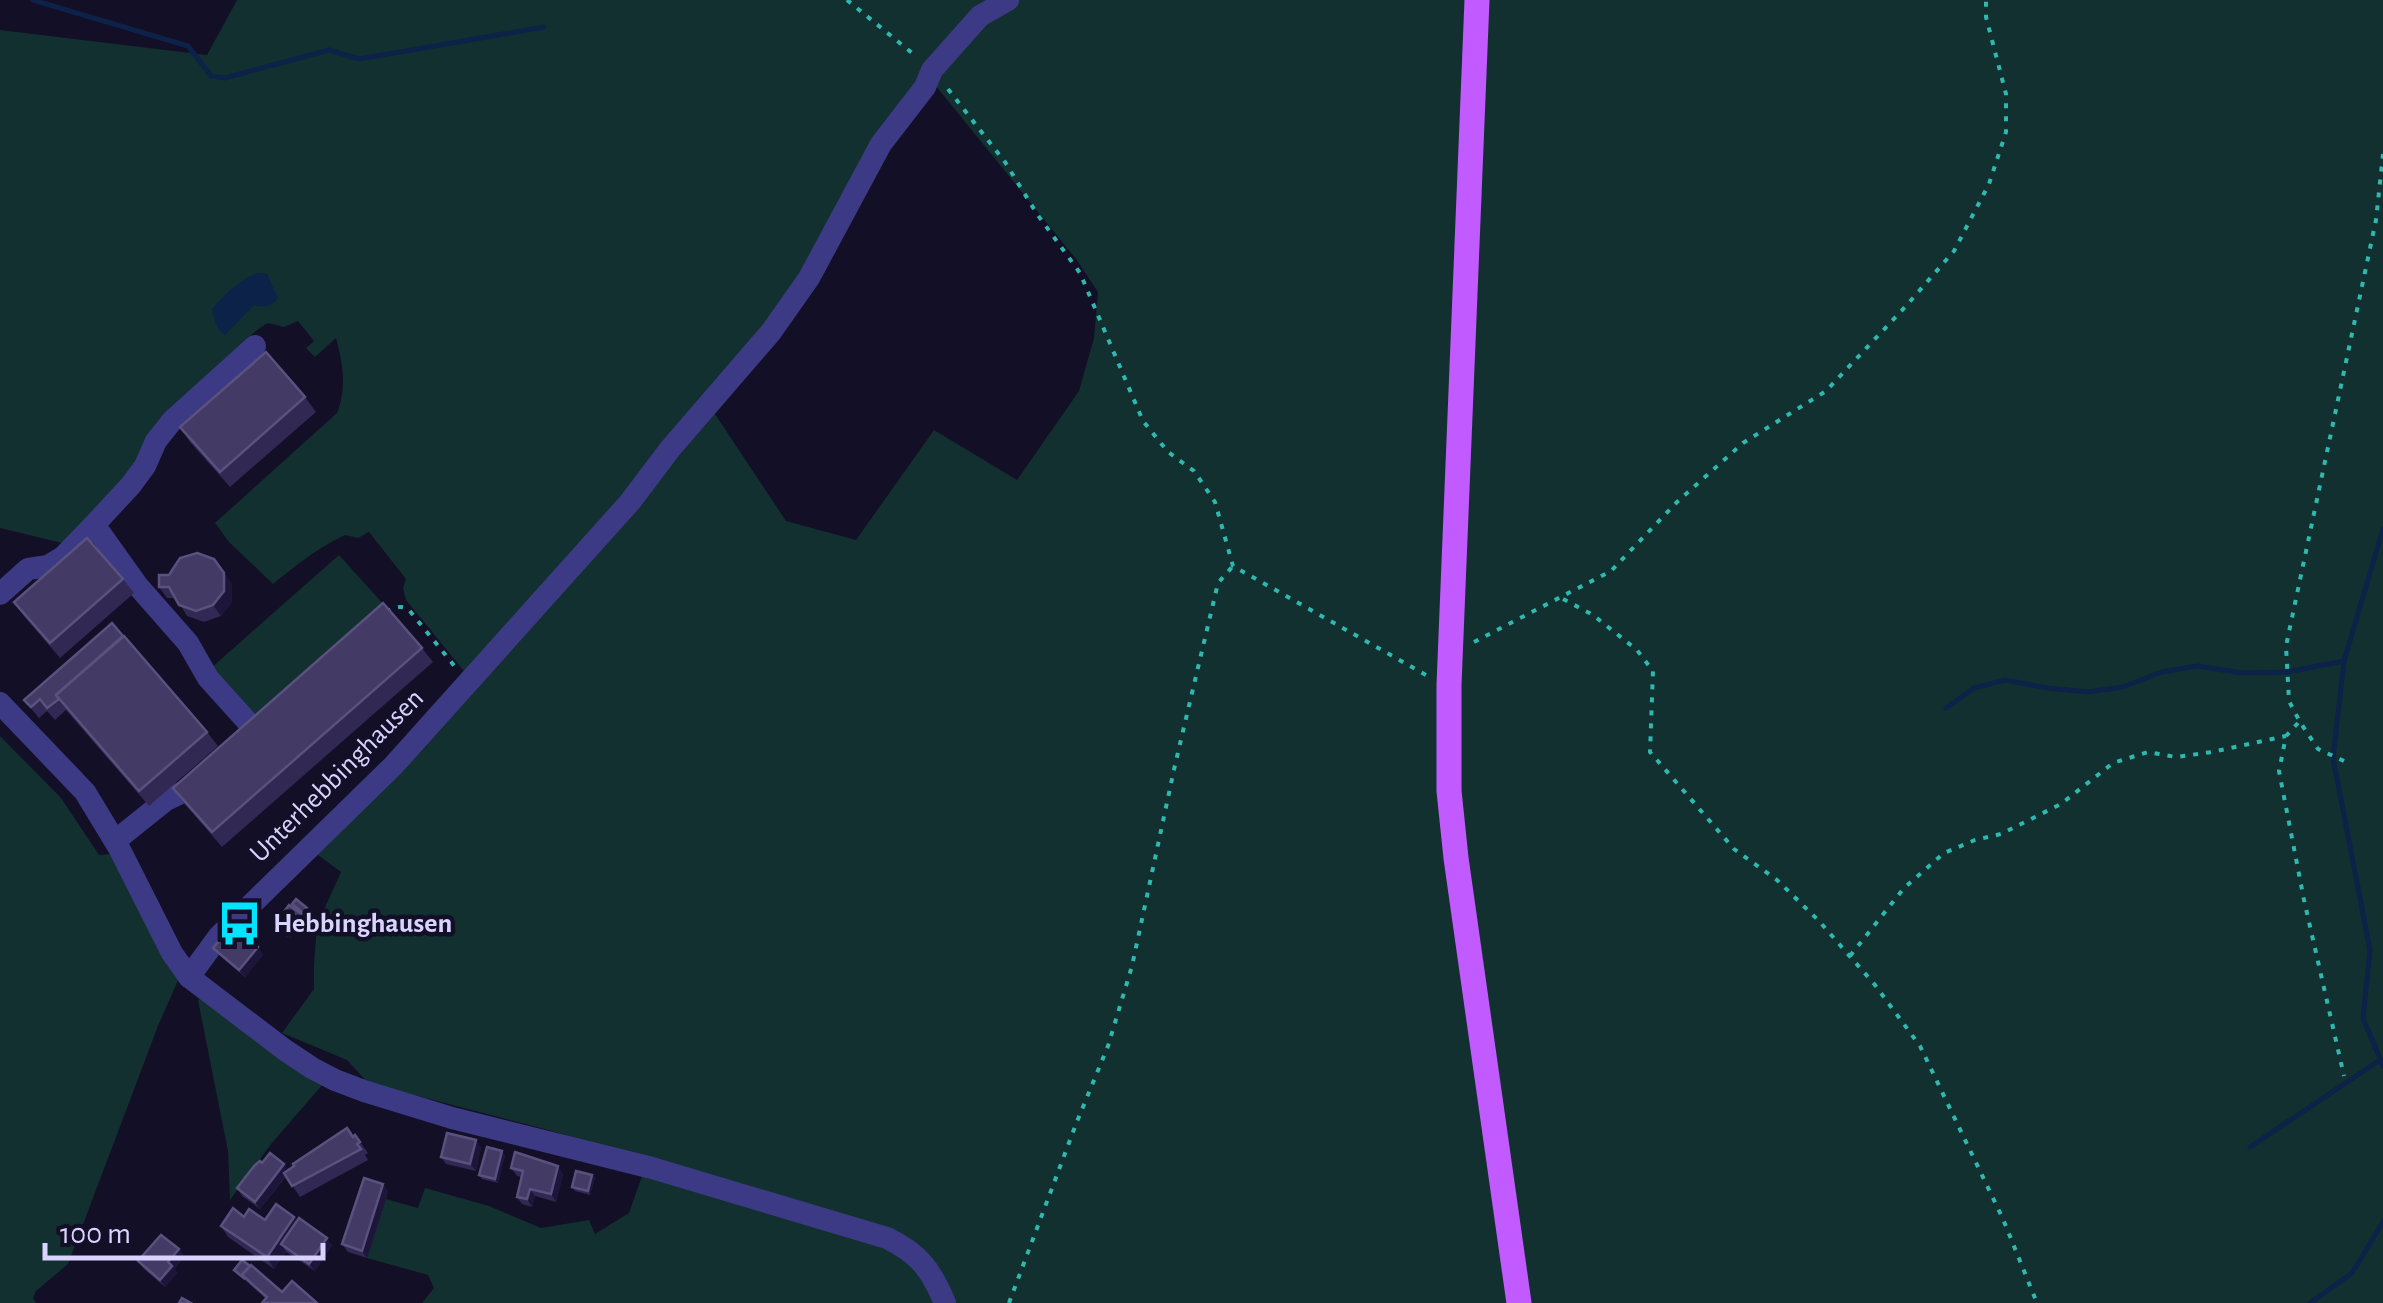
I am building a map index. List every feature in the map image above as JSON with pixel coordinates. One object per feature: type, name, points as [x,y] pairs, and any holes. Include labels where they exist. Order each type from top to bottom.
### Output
[{"type":"main road","points":[[1476,0],[1448,758],[1451,825],[1519,1303]]},
{"type":"street","name":"Unterhebbinghausen","points":[[190,977],[220,936],[392,766],[621,513],[771,332],[809,278],[881,144],[925,86],[932,70],[980,16],[1008,0]]},
{"type":"street","points":[[0,594],[28,569],[48,566],[63,557],[131,486],[172,421],[255,346]]},
{"type":"street","points":[[92,526],[188,643],[208,678],[254,731],[191,788],[166,800],[115,841]]},
{"type":"street","points":[[0,704],[85,792],[115,841],[172,954],[190,977],[285,1050],[324,1074],[364,1091],[452,1118],[652,1168],[887,1238],[917,1256],[936,1282],[945,1303]]},
{"type":"path","points":[[847,0],[932,70],[1005,162],[1080,273],[1143,421],[1168,452],[1194,471],[1215,502],[1232,566],[1448,686]]},
{"type":"path","points":[[1489,635],[1611,572],[1677,502],[1743,443],[1826,391],[1954,251],[1990,184],[2006,132],[2006,94],[1986,17],[1986,0]]},
{"type":"path","points":[[2344,760],[2318,749],[2300,722],[2290,701],[2286,646],[2376,220],[2383,154]]},
{"type":"path","points":[[1009,1303],[1108,1046],[1132,966],[1218,584],[1232,566]]},
{"type":"path","points":[[1562,598],[1593,615],[1636,650],[1653,671],[1650,752],[1734,849],[1776,880],[1818,921],[1875,986],[1920,1046],[2003,1219],[2037,1303]]},
{"type":"path","points":[[386,613],[396,607],[410,610],[468,684]]},
{"type":"path","points":[[1850,956],[1904,888],[1944,854],[2001,834],[2061,804],[2113,763],[2148,752],[2176,757],[2286,736],[2300,722]]},
{"type":"path","points":[[2286,736],[2279,771],[2287,820],[2344,1076]]},
{"type":"green space","points":[[237,0],[2383,0],[2383,1303],[952,1303],[948,1287],[838,1217],[552,1131],[368,1083],[347,1060],[282,1033],[314,989],[317,925],[341,872],[314,852],[468,676],[406,600],[406,579],[369,532],[358,538],[345,535],[335,540],[273,584],[215,523],[337,413],[343,376],[336,338],[315,357],[306,348],[314,341],[298,321],[284,327],[268,323],[233,353],[66,544],[0,528],[0,30],[207,55]],"holes":[[[936,86],[1076,259],[1098,292],[1094,338],[1079,391],[1017,480],[934,430],[856,540],[786,521],[711,408],[884,148]]]},
{"type":"green space","points":[[339,555],[385,606],[255,721],[210,669]]},
{"type":"green space","points":[[0,736],[61,798],[99,855],[111,854],[179,978],[68,1264],[36,1291],[36,1303],[0,1303]]},
{"type":"green space","points":[[202,998],[324,1083],[271,1144],[230,1200],[228,1151],[198,1000]]},
{"type":"green space","points":[[643,1173],[905,1252],[938,1303],[422,1303],[434,1288],[428,1275],[367,1258],[386,1199],[418,1208],[425,1188],[489,1206],[541,1228],[589,1220],[595,1234],[629,1213]]},
{"type":"water","points":[[258,273],[267,274],[278,298],[267,306],[254,305],[225,335],[217,327],[212,309],[233,288]]},
{"type":"building","points":[[266,352],[305,397],[220,472],[180,427]]},
{"type":"building","points":[[87,538],[123,579],[50,643],[14,602]]},
{"type":"building","points":[[197,553],[214,559],[224,573],[224,591],[213,605],[196,611],[179,605],[169,587],[159,587],[159,575],[169,575],[180,558]]},
{"type":"building","points":[[383,603],[422,648],[212,832],[173,788]]},
{"type":"building","points":[[112,623],[123,636],[56,695],[59,699],[47,708],[40,699],[31,707],[24,700]]},
{"type":"building","points":[[124,636],[207,732],[139,791],[56,695]]},
{"type":"building","points":[[296,899],[307,908],[303,913],[292,904]]},
{"type":"building","points":[[289,905],[303,915],[287,935],[274,925]]},
{"type":"building","points":[[235,929],[258,947],[239,970],[213,948]]},
{"type":"building","points":[[347,1128],[360,1142],[357,1144],[361,1149],[292,1186],[284,1173]]},
{"type":"building","points":[[447,1133],[476,1140],[470,1164],[441,1157]]},
{"type":"building","points":[[487,1147],[502,1151],[495,1179],[479,1175]]},
{"type":"building","points":[[515,1152],[558,1166],[551,1194],[530,1189],[527,1199],[517,1197],[523,1171],[511,1168]]},
{"type":"building","points":[[270,1153],[284,1164],[255,1202],[237,1188]]},
{"type":"building","points":[[576,1171],[592,1175],[588,1191],[572,1187]]},
{"type":"building","points":[[364,1178],[383,1184],[362,1251],[342,1244]]},
{"type":"building","points":[[276,1204],[294,1217],[267,1257],[221,1226],[233,1208],[244,1217],[249,1209],[265,1220]]},
{"type":"building","points":[[299,1218],[327,1238],[309,1264],[281,1244]]},
{"type":"building","points":[[161,1235],[179,1249],[160,1280],[138,1261]]},
{"type":"building","points":[[242,1260],[250,1266],[242,1275],[245,1279],[234,1270]]},
{"type":"building","points":[[251,1265],[282,1292],[292,1281],[317,1303],[262,1303],[267,1297],[242,1275]]},
{"type":"waterway","points":[[33,0],[188,46],[211,76],[225,78],[329,50],[359,59],[544,27]]},
{"type":"waterway","points":[[2383,529],[2344,661],[2333,758],[2370,950],[2363,1018],[2383,1066]]},
{"type":"waterway","points":[[1946,708],[1974,688],[2005,680],[2088,692],[2123,687],[2162,672],[2198,666],[2242,673],[2287,672],[2344,661]]},
{"type":"waterway","points":[[2250,1147],[2380,1060]]},
{"type":"waterway","points":[[2310,1303],[2352,1273],[2383,1222]]},
{"type":"place","name":"Hebbinghausen","points":[[240,924]]}]
